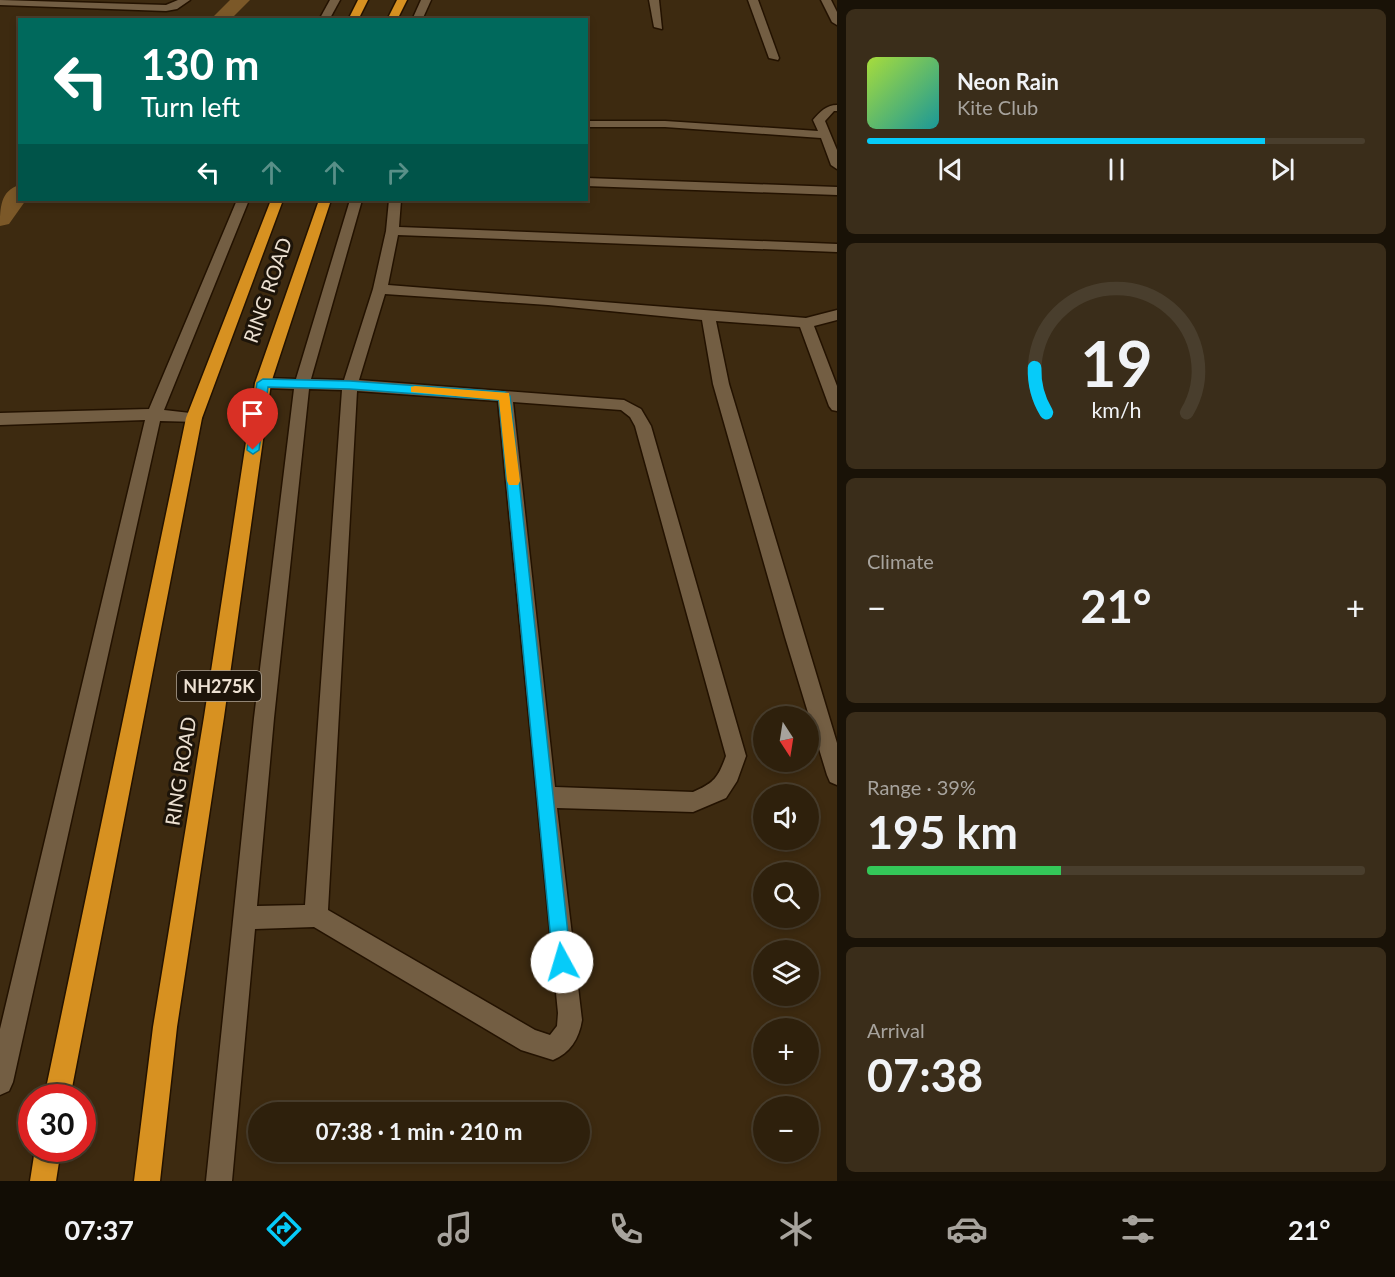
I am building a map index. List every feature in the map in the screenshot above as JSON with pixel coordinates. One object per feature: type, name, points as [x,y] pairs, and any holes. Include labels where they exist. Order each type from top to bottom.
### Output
[{"type":"highway","points":[[354,18],[363,0]]},
{"type":"highway","points":[[393,18],[402,0]]},
{"type":"highway","name":"RING ROAD","points":[[60,1084],[194,418],[277,201]]},
{"type":"highway","name":"RING ROAD","points":[[147,1181],[165,1027],[214,717],[263,383],[325,201]]},
{"type":"highway","points":[[43,1181],[46,1162]]},
{"type":"street","points":[[0,2],[174,8],[185,0]]},
{"type":"street","points":[[325,18],[335,0]]},
{"type":"street","points":[[418,18],[426,0]]},
{"type":"street","points":[[654,0],[659,27]]},
{"type":"street","points":[[753,0],[774,58]]},
{"type":"street","points":[[826,0],[837,22]]},
{"type":"street","points":[[837,108],[831,108],[819,120],[837,165]]},
{"type":"street","points":[[588,124],[664,124],[825,135]]},
{"type":"street","points":[[588,182],[837,191]]},
{"type":"street","points":[[0,1082],[154,415],[243,201]]},
{"type":"street","points":[[219,1181],[264,718],[302,384],[356,201]]},
{"type":"street","points":[[316,916],[350,385],[380,289],[392,231],[395,201]]},
{"type":"street","points":[[392,231],[837,248]]},
{"type":"street","points":[[380,289],[806,323],[837,315]]},
{"type":"street","points":[[708,316],[721,384],[790,626],[837,775]]},
{"type":"street","points":[[806,323],[837,406]]},
{"type":"street","points":[[263,383],[350,385],[624,405],[636,413],[643,426],[736,756],[730,774],[719,791],[693,801],[546,797]]},
{"type":"street","points":[[246,918],[316,916],[530,1041],[553,1048],[567,1037],[570,1022],[505,396]]},
{"type":"street","points":[[0,419],[154,415],[194,418]]},
{"type":"waterway","points":[[221,18],[241,0]]},
{"type":"waterway","points":[[0,219],[18,195]]},
{"type":"slow traffic","points":[[415,390],[505,396],[513,481]]},
{"type":"route","points":[[253,450],[263,383],[350,385],[505,396],[562,962]]}]
